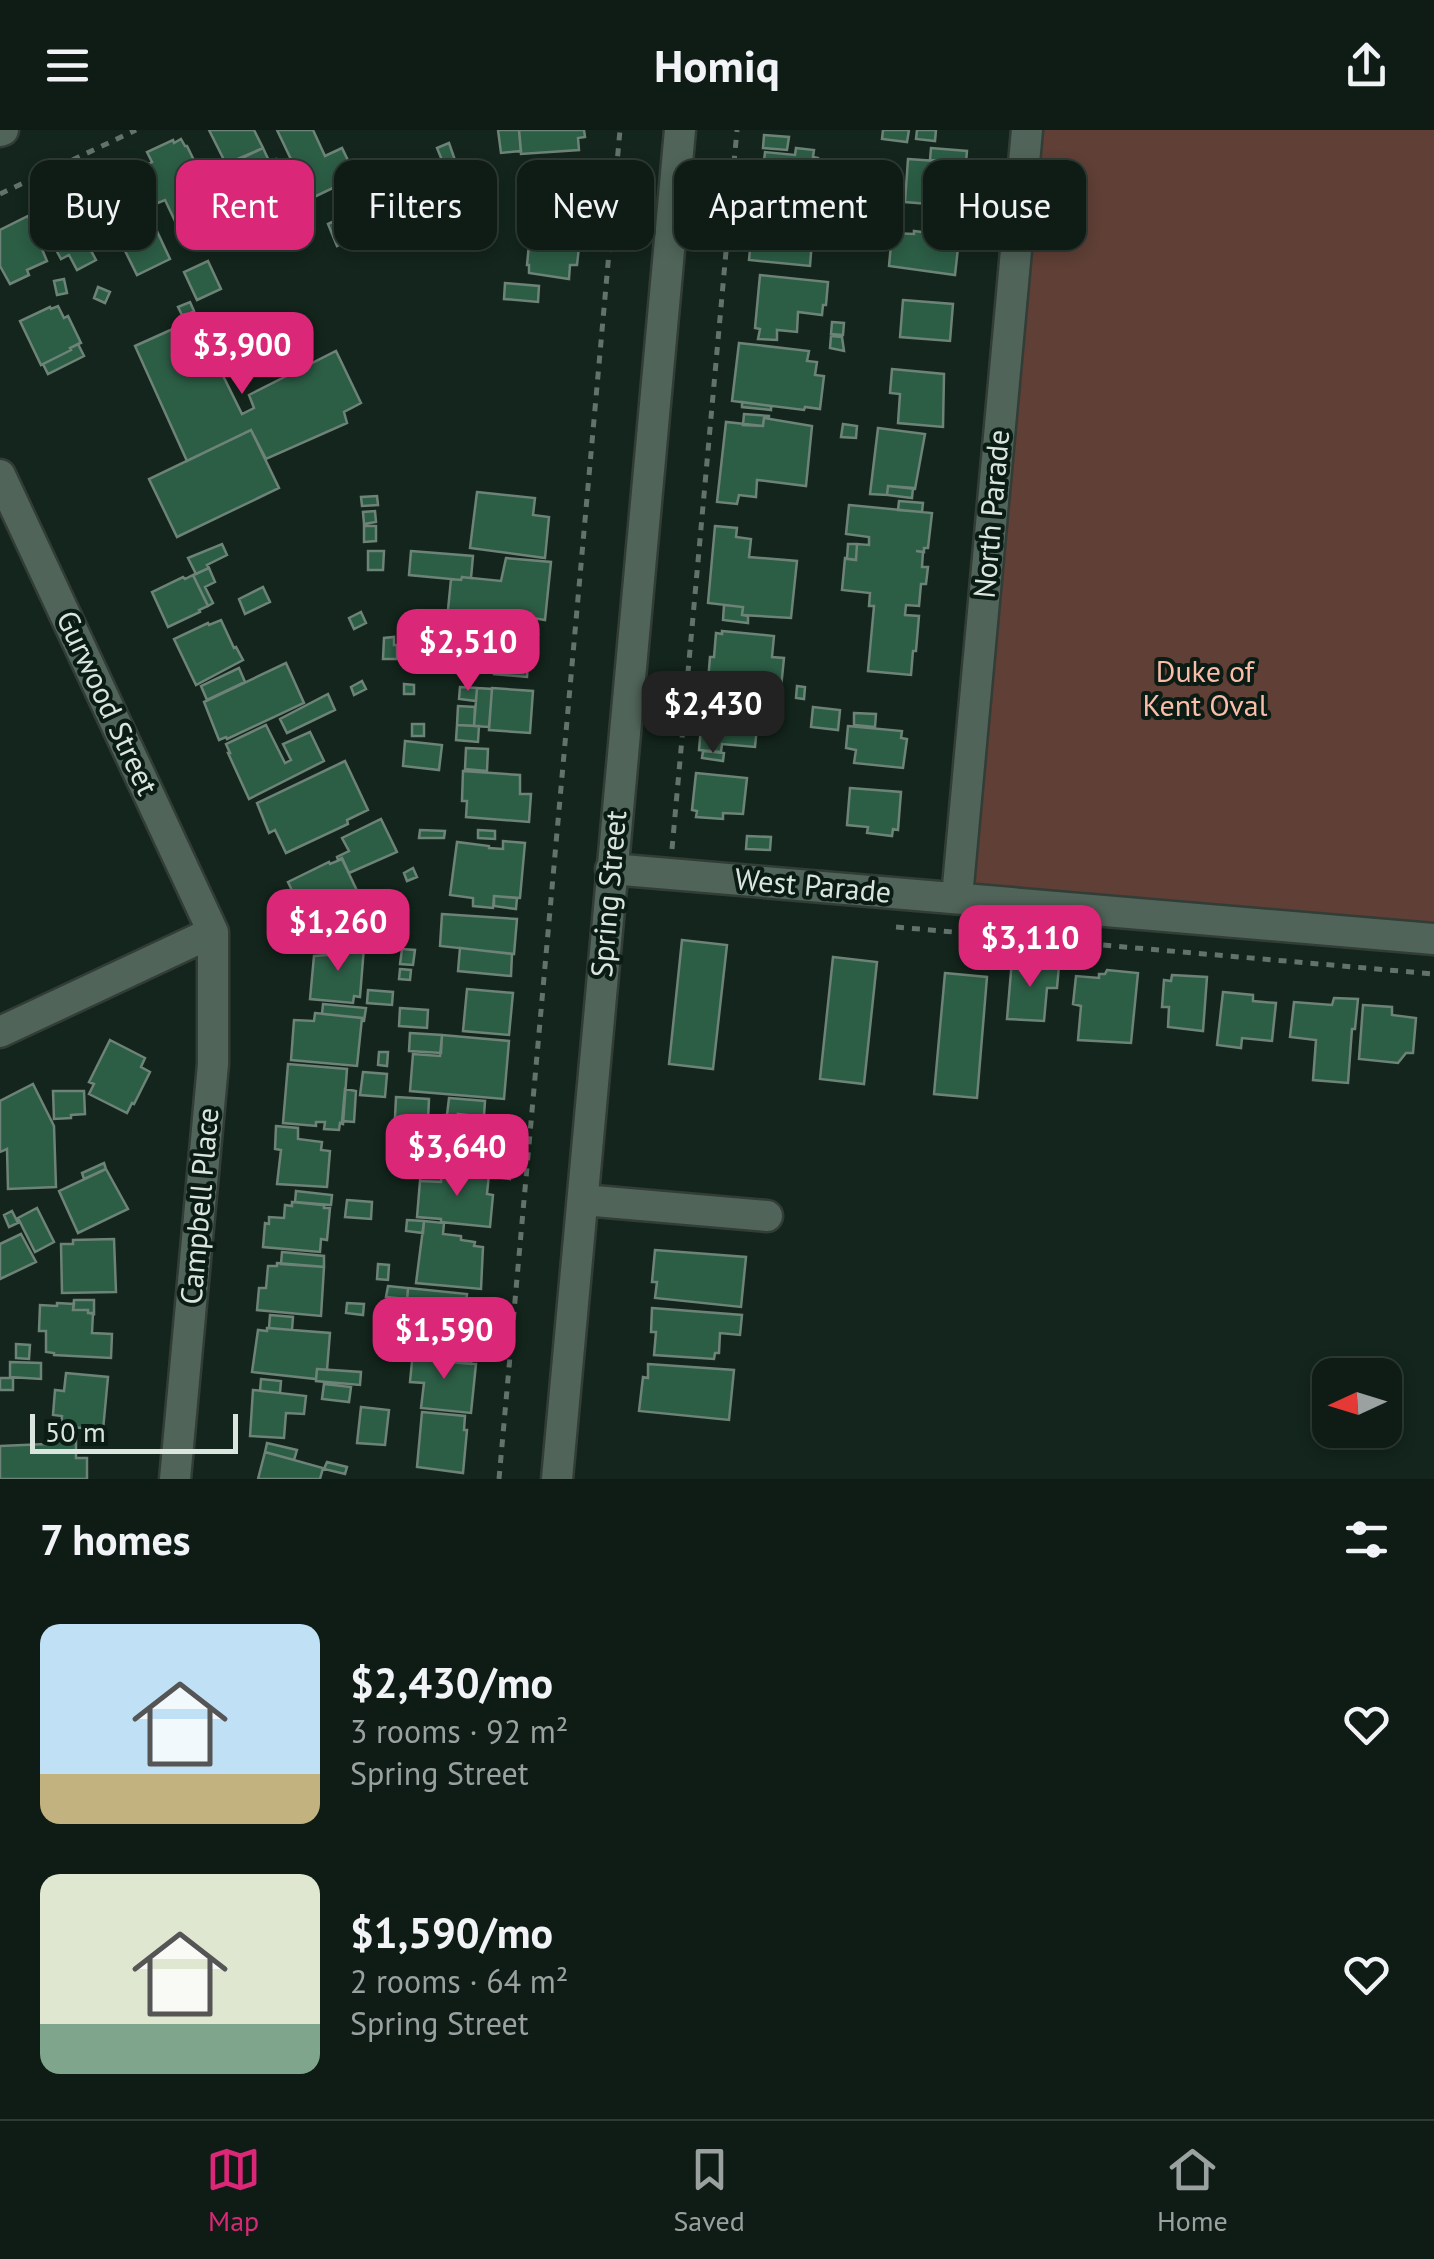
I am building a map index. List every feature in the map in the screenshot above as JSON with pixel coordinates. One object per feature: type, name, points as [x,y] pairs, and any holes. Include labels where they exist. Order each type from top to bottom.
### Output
[{"type":"street","name":"Spring Street","points":[[557,1479],[680,130]]},
{"type":"street","name":"North Parade","points":[[956,898],[1026,130]]},
{"type":"street","name":"Gurwood Street","points":[[0,474],[214,932]]},
{"type":"street","name":"West Parade","points":[[611,869],[1434,939]]},
{"type":"street","points":[[0,1032],[214,932]]},
{"type":"street","name":"Campbell Place","points":[[175,1479],[212,1064],[214,932]]},
{"type":"street","points":[[583,1200],[768,1216]]},
{"type":"path","points":[[0,194],[136,130]]},
{"type":"path","points":[[499,1479],[620,130]]},
{"type":"path","points":[[672,849],[737,130]]},
{"type":"path","points":[[896,927],[1434,974]]},
{"type":"green space","name":"Duke of Kent Oval","points":[[1027,130],[1434,130],[1434,939],[957,897],[1016,250],[1086,250],[1086,160],[1024,160]]},
{"type":"building","points":[[209,130],[254,130],[263,148],[235,160],[224,160]]},
{"type":"building","points":[[277,130],[313,130],[325,156],[342,148],[348,160],[334,160],[334,188],[314,197],[314,160],[291,160]]},
{"type":"building","points":[[498,130],[519,130],[521,151],[501,153]]},
{"type":"building","points":[[519,130],[584,130],[585,137],[578,138],[579,150],[521,154]]},
{"type":"building","points":[[883,130],[909,130],[907,142],[882,139]]},
{"type":"building","points":[[917,130],[936,130],[935,141],[916,139]]},
{"type":"building","points":[[764,135],[789,137],[787,150],[763,148]]},
{"type":"building","points":[[181,139],[194,160],[176,160],[175,221],[165,200],[158,203],[156,199],[156,160],[151,160],[147,152],[173,140],[174,143]]},
{"type":"building","points":[[449,143],[455,160],[442,160],[437,148]]},
{"type":"building","points":[[263,148],[269,160],[238,160]]},
{"type":"building","points":[[796,148],[814,150],[813,157],[818,160],[764,160],[765,152],[795,155]]},
{"type":"building","points":[[931,148],[967,151],[966,160],[930,160]]},
{"type":"building","points":[[908,159],[923,160],[923,204],[905,202]]},
{"type":"building","points":[[28,216],[30,250],[42,250],[47,261],[10,284],[0,266],[0,230]]},
{"type":"building","points":[[156,229],[170,259],[137,275],[125,250],[156,250]]},
{"type":"building","points":[[923,232],[923,250],[958,250],[955,275],[889,266],[890,250],[903,250],[903,234]]},
{"type":"building","points":[[56,250],[91,250],[96,260],[77,270],[69,255],[61,259]]},
{"type":"building","points":[[528,250],[579,250],[577,265],[570,265],[569,279],[529,273]]},
{"type":"building","points":[[750,250],[811,250],[810,266],[749,260]]},
{"type":"building","points":[[208,261],[221,289],[197,300],[184,272]]},
{"type":"building","points":[[760,275],[828,282],[822,315],[798,312],[797,332],[777,330],[777,340],[758,339],[760,329],[755,328]]},
{"type":"building","points":[[64,279],[67,293],[57,295],[54,281]]},
{"type":"building","points":[[505,283],[539,286],[538,302],[504,299]]},
{"type":"building","points":[[98,287],[110,292],[105,303],[94,298]]},
{"type":"building","points":[[903,300],[953,304],[950,341],[900,337]]},
{"type":"building","points":[[190,302],[194,311],[183,317],[178,307]]},
{"type":"building","points":[[58,306],[64,318],[68,316],[81,343],[41,365],[20,321]]},
{"type":"building","points":[[195,319],[242,414],[254,408],[249,395],[336,351],[361,403],[344,412],[347,423],[266,459],[251,430],[187,461],[135,346]]},
{"type":"building","points":[[832,322],[844,323],[843,335],[831,334]]},
{"type":"building","points":[[831,336],[842,337],[844,351],[830,348]]},
{"type":"building","points":[[739,343],[809,351],[807,361],[817,362],[815,375],[824,376],[820,409],[732,401]]},
{"type":"building","points":[[78,344],[84,356],[48,374],[43,364]]},
{"type":"building","points":[[892,369],[944,374],[943,427],[898,423],[900,394],[890,393]]},
{"type":"building","points":[[742,402],[771,406],[771,410],[742,407]]},
{"type":"building","points":[[744,414],[769,418],[764,418],[763,426],[743,425]]},
{"type":"building","points":[[764,418],[812,426],[806,486],[757,480],[756,497],[739,495],[737,504],[717,502],[726,422],[763,426]]},
{"type":"building","points":[[843,424],[857,426],[856,438],[841,437]]},
{"type":"building","points":[[878,428],[925,434],[915,489],[888,486],[887,495],[870,494]]},
{"type":"building","points":[[251,430],[279,488],[177,537],[149,479]]},
{"type":"building","points":[[888,486],[913,488],[912,498],[887,495]]},
{"type":"building","points":[[477,492],[535,498],[533,515],[549,517],[545,558],[470,548]]},
{"type":"building","points":[[377,496],[378,505],[362,506],[361,497]]},
{"type":"building","points":[[899,501],[923,503],[922,512],[898,510]]},
{"type":"building","points":[[849,505],[932,513],[928,548],[916,551],[923,552],[922,567],[928,567],[926,584],[921,584],[919,606],[906,605],[905,615],[919,616],[911,675],[868,671],[874,606],[869,606],[870,593],[842,590],[845,558],[856,560],[857,544],[869,545],[869,537],[846,534]]},
{"type":"building","points":[[375,511],[376,522],[364,524],[363,512]]},
{"type":"building","points":[[364,526],[376,526],[376,541],[364,542]]},
{"type":"building","points":[[715,526],[737,528],[736,537],[751,539],[749,557],[797,561],[791,618],[742,615],[743,607],[708,603]]},
{"type":"building","points":[[222,544],[227,555],[196,574],[188,558]]},
{"type":"building","points":[[848,544],[857,544],[856,560],[847,559]]},
{"type":"building","points":[[368,551],[384,551],[383,570],[368,570]]},
{"type":"building","points":[[411,551],[473,556],[471,578],[409,575]]},
{"type":"building","points":[[506,558],[551,562],[545,620],[448,610],[451,579],[501,581]]},
{"type":"building","points":[[209,568],[215,582],[205,587],[213,603],[208,606],[193,575]]},
{"type":"building","points":[[193,575],[208,606],[168,627],[152,592]]},
{"type":"building","points":[[263,587],[270,602],[245,614],[239,599]]},
{"type":"building","points":[[724,605],[743,607],[742,615],[748,616],[748,623],[723,620]]},
{"type":"building","points":[[361,612],[366,623],[354,629],[349,618]]},
{"type":"building","points":[[423,617],[462,620],[460,642],[421,639]]},
{"type":"building","points":[[221,620],[243,660],[196,685],[174,639]]},
{"type":"building","points":[[500,622],[535,625],[534,635],[499,632]]},
{"type":"building","points":[[497,632],[538,635],[534,663],[528,663],[527,677],[494,674]]},
{"type":"building","points":[[477,633],[497,635],[494,672],[474,670]]},
{"type":"building","points":[[716,633],[774,636],[772,657],[784,658],[781,688],[760,686],[756,688],[756,698],[707,694],[710,657],[714,657]]},
{"type":"building","points":[[394,637],[397,659],[383,659],[384,638]]},
{"type":"building","points":[[286,663],[304,703],[219,740],[204,702]]},
{"type":"building","points":[[239,668],[245,682],[207,700],[201,686]]},
{"type":"building","points":[[362,681],[366,689],[354,695],[351,687]]},
{"type":"building","points":[[404,684],[414,685],[414,694],[404,694]]},
{"type":"building","points":[[797,686],[805,687],[804,699],[796,698]]},
{"type":"building","points":[[460,687],[477,688],[476,701],[459,699]]},
{"type":"building","points":[[477,688],[492,689],[489,727],[474,726]]},
{"type":"building","points":[[492,688],[533,691],[530,733],[489,730]]},
{"type":"building","points":[[328,694],[335,710],[287,733],[280,719]]},
{"type":"building","points":[[703,703],[759,708],[755,747],[722,744],[721,752],[699,750]]},
{"type":"building","points":[[458,706],[475,707],[474,726],[457,725]]},
{"type":"building","points":[[813,707],[840,710],[838,730],[811,727]]},
{"type":"building","points":[[854,713],[876,714],[875,727],[854,725]]},
{"type":"building","points":[[412,724],[424,724],[424,736],[412,736]]},
{"type":"building","points":[[266,725],[285,763],[291,760],[283,744],[310,732],[324,761],[249,799],[226,744]]},
{"type":"building","points":[[457,725],[479,726],[478,742],[456,740]]},
{"type":"building","points":[[848,726],[902,731],[901,738],[907,739],[903,768],[854,763],[856,750],[846,748]]},
{"type":"building","points":[[405,741],[442,745],[439,770],[403,766]]},
{"type":"building","points":[[466,748],[488,749],[487,771],[465,769]]},
{"type":"building","points":[[703,751],[724,753],[723,761],[702,758]]},
{"type":"building","points":[[345,761],[368,810],[347,820],[348,824],[286,853],[275,830],[269,833],[257,803]]},
{"type":"building","points":[[463,771],[520,775],[520,794],[531,794],[529,822],[466,817]]},
{"type":"building","points":[[696,773],[747,778],[743,814],[723,813],[723,819],[696,817],[697,811],[692,810]]},
{"type":"building","points":[[850,788],[901,792],[898,830],[893,829],[892,836],[867,833],[868,827],[847,825]]},
{"type":"building","points":[[381,819],[397,852],[349,873],[342,858],[337,857],[349,851],[342,838]]},
{"type":"building","points":[[420,830],[445,831],[444,838],[419,838]]},
{"type":"building","points":[[478,830],[495,831],[495,839],[478,838]]},
{"type":"building","points":[[747,836],[771,837],[770,850],[746,849]]},
{"type":"building","points":[[503,841],[525,843],[520,898],[494,896],[493,908],[473,906],[473,898],[450,895],[457,842],[503,849]]},
{"type":"building","points":[[342,859],[360,897],[321,918],[313,918],[304,898],[297,901],[288,882]]},
{"type":"building","points":[[413,868],[417,877],[407,881],[404,873]]},
{"type":"building","points":[[494,896],[517,898],[516,909],[494,906]]},
{"type":"building","points":[[442,914],[517,919],[514,954],[440,946]]},
{"type":"building","points":[[682,940],[727,945],[713,1069],[669,1064]]},
{"type":"building","points":[[328,944],[364,947],[360,997],[354,996],[353,1003],[310,999],[314,956],[327,955]]},
{"type":"building","points":[[460,948],[512,954],[511,976],[458,971]]},
{"type":"building","points":[[402,949],[415,950],[413,965],[400,964]]},
{"type":"building","points":[[833,957],[877,962],[864,1084],[820,1079]]},
{"type":"building","points":[[1012,960],[1059,965],[1057,988],[1047,988],[1044,1021],[1007,1019]]},
{"type":"building","points":[[400,969],[411,970],[410,980],[399,979]]},
{"type":"building","points":[[1107,970],[1138,973],[1131,1043],[1078,1040],[1081,1006],[1073,1004],[1076,976],[1099,978]]},
{"type":"building","points":[[945,973],[987,977],[977,1098],[934,1094]]},
{"type":"building","points":[[1172,975],[1207,977],[1203,1031],[1168,1027],[1169,1007],[1162,1007],[1164,980],[1171,981]]},
{"type":"building","points":[[467,989],[513,993],[509,1035],[463,1031]]},
{"type":"building","points":[[368,990],[393,992],[392,1005],[367,1003]]},
{"type":"building","points":[[1223,992],[1253,995],[1253,1001],[1276,1003],[1272,1041],[1242,1038],[1241,1048],[1217,1045]]},
{"type":"building","points":[[1334,998],[1358,999],[1348,1083],[1313,1080],[1316,1040],[1290,1037],[1294,1002],[1332,1005]]},
{"type":"building","points":[[323,1004],[366,1008],[364,1021],[322,1014]]},
{"type":"building","points":[[1363,1005],[1392,1007],[1392,1015],[1416,1018],[1413,1053],[1406,1053],[1398,1063],[1359,1059]]},
{"type":"building","points":[[400,1008],[428,1010],[427,1028],[399,1026]]},
{"type":"building","points":[[315,1013],[362,1018],[357,1066],[291,1060],[294,1020],[314,1021]]},
{"type":"building","points":[[410,1033],[442,1035],[441,1053],[409,1051]]},
{"type":"building","points":[[442,1035],[509,1041],[504,1099],[410,1091],[413,1054],[440,1056]]},
{"type":"building","points":[[110,1040],[145,1058],[141,1067],[150,1072],[127,1113],[89,1094],[94,1084],[89,1082]]},
{"type":"building","points":[[379,1052],[388,1052],[387,1066],[378,1065]]},
{"type":"building","points":[[288,1064],[347,1069],[343,1124],[340,1123],[339,1130],[324,1129],[325,1122],[316,1122],[316,1126],[283,1123]]},
{"type":"building","points":[[363,1072],[387,1074],[385,1097],[360,1095]]},
{"type":"building","points":[[33,1084],[54,1126],[56,1187],[8,1189],[7,1149],[0,1152],[0,1101]]},
{"type":"building","points":[[345,1089],[356,1091],[354,1122],[342,1121]]},
{"type":"building","points":[[53,1091],[84,1091],[85,1114],[54,1119]]},
{"type":"building","points":[[396,1097],[429,1099],[428,1120],[395,1118]]},
{"type":"building","points":[[449,1098],[485,1101],[484,1116],[447,1115]]},
{"type":"building","points":[[445,1115],[496,1118],[494,1132],[501,1133],[499,1161],[418,1149],[420,1126],[444,1128]]},
{"type":"building","points":[[276,1126],[298,1128],[298,1139],[322,1142],[321,1150],[330,1151],[327,1187],[277,1184],[281,1150],[275,1149]]},
{"type":"building","points":[[422,1157],[460,1161],[459,1171],[442,1169],[441,1182],[420,1181]]},
{"type":"building","points":[[104,1163],[106,1169],[84,1179],[82,1173]]},
{"type":"building","points":[[460,1165],[487,1167],[487,1174],[459,1171]]},
{"type":"building","points":[[492,1166],[511,1168],[510,1179],[491,1177]]},
{"type":"building","points":[[106,1169],[128,1209],[78,1233],[59,1191]]},
{"type":"building","points":[[442,1169],[489,1174],[487,1194],[493,1195],[490,1227],[417,1217],[420,1181],[441,1182]]},
{"type":"building","points":[[296,1191],[332,1195],[331,1205],[295,1202]]},
{"type":"building","points":[[347,1200],[372,1202],[371,1219],[345,1217]]},
{"type":"building","points":[[292,1202],[330,1208],[327,1240],[321,1239],[320,1252],[263,1247],[265,1223],[269,1224],[269,1217],[284,1218],[285,1205],[292,1206]]},
{"type":"building","points":[[37,1208],[54,1242],[35,1252],[18,1218]]},
{"type":"building","points":[[12,1211],[18,1223],[9,1227],[4,1215]]},
{"type":"building","points":[[407,1220],[424,1221],[423,1233],[406,1231]]},
{"type":"building","points":[[424,1221],[444,1223],[443,1234],[461,1236],[461,1240],[483,1247],[481,1289],[416,1283]]},
{"type":"building","points":[[21,1234],[36,1262],[0,1279],[0,1244]]},
{"type":"building","points":[[114,1239],[116,1292],[62,1293],[61,1244]]},
{"type":"building","points":[[655,1250],[746,1257],[741,1307],[655,1298]]},
{"type":"building","points":[[282,1252],[324,1256],[324,1267],[281,1264]]},
{"type":"building","points":[[277,1263],[324,1267],[321,1316],[257,1310],[259,1288],[266,1288],[268,1266]]},
{"type":"building","points":[[378,1264],[389,1265],[388,1280],[377,1279]]},
{"type":"building","points":[[388,1286],[408,1288],[407,1299],[386,1297]]},
{"type":"building","points":[[408,1288],[467,1294],[465,1308],[407,1303]]},
{"type":"building","points":[[74,1300],[94,1300],[94,1314],[73,1310]]},
{"type":"building","points":[[347,1303],[364,1304],[363,1315],[346,1313]]},
{"type":"building","points":[[74,1304],[73,1310],[93,1313],[92,1333],[112,1334],[111,1358],[46,1352],[46,1331],[39,1331],[40,1305]]},
{"type":"building","points":[[421,1304],[465,1308],[463,1326],[475,1327],[473,1349],[417,1341]]},
{"type":"building","points":[[652,1308],[742,1315],[740,1335],[720,1333],[719,1353],[715,1353],[714,1359],[654,1355]]},
{"type":"building","points":[[270,1315],[293,1317],[292,1330],[269,1328]]},
{"type":"building","points":[[258,1330],[330,1333],[327,1370],[317,1369],[316,1379],[252,1372]]},
{"type":"building","points":[[16,1344],[30,1345],[29,1359],[16,1358]]},
{"type":"building","points":[[413,1351],[450,1354],[449,1362],[476,1364],[471,1413],[421,1408],[424,1383],[410,1382]]},
{"type":"building","points":[[450,1351],[473,1352],[471,1364],[449,1362]]},
{"type":"building","points":[[10,1362],[41,1363],[41,1379],[10,1377]]},
{"type":"building","points":[[648,1364],[734,1370],[729,1420],[639,1411]]},
{"type":"building","points":[[317,1369],[361,1372],[360,1385],[316,1381]]},
{"type":"building","points":[[66,1373],[108,1377],[103,1430],[61,1426],[62,1416],[53,1415],[55,1390],[64,1391]]},
{"type":"building","points":[[0,1378],[13,1378],[13,1390],[0,1390]]},
{"type":"building","points":[[261,1379],[281,1381],[280,1393],[260,1391]]},
{"type":"building","points":[[324,1384],[351,1387],[349,1402],[322,1399]]},
{"type":"building","points":[[253,1390],[306,1396],[304,1414],[286,1413],[284,1438],[250,1436]]},
{"type":"building","points":[[361,1407],[389,1410],[385,1445],[357,1443]]},
{"type":"building","points":[[422,1412],[465,1416],[463,1473],[417,1467]]},
{"type":"building","points":[[47,1429],[76,1432],[76,1458],[87,1458],[87,1479],[0,1479],[0,1446],[46,1444]]},
{"type":"building","points":[[267,1443],[297,1450],[294,1460],[265,1452]]},
{"type":"building","points":[[265,1452],[323,1468],[320,1479],[258,1479]]},
{"type":"building","points":[[327,1462],[347,1467],[345,1474],[324,1469]]}]
